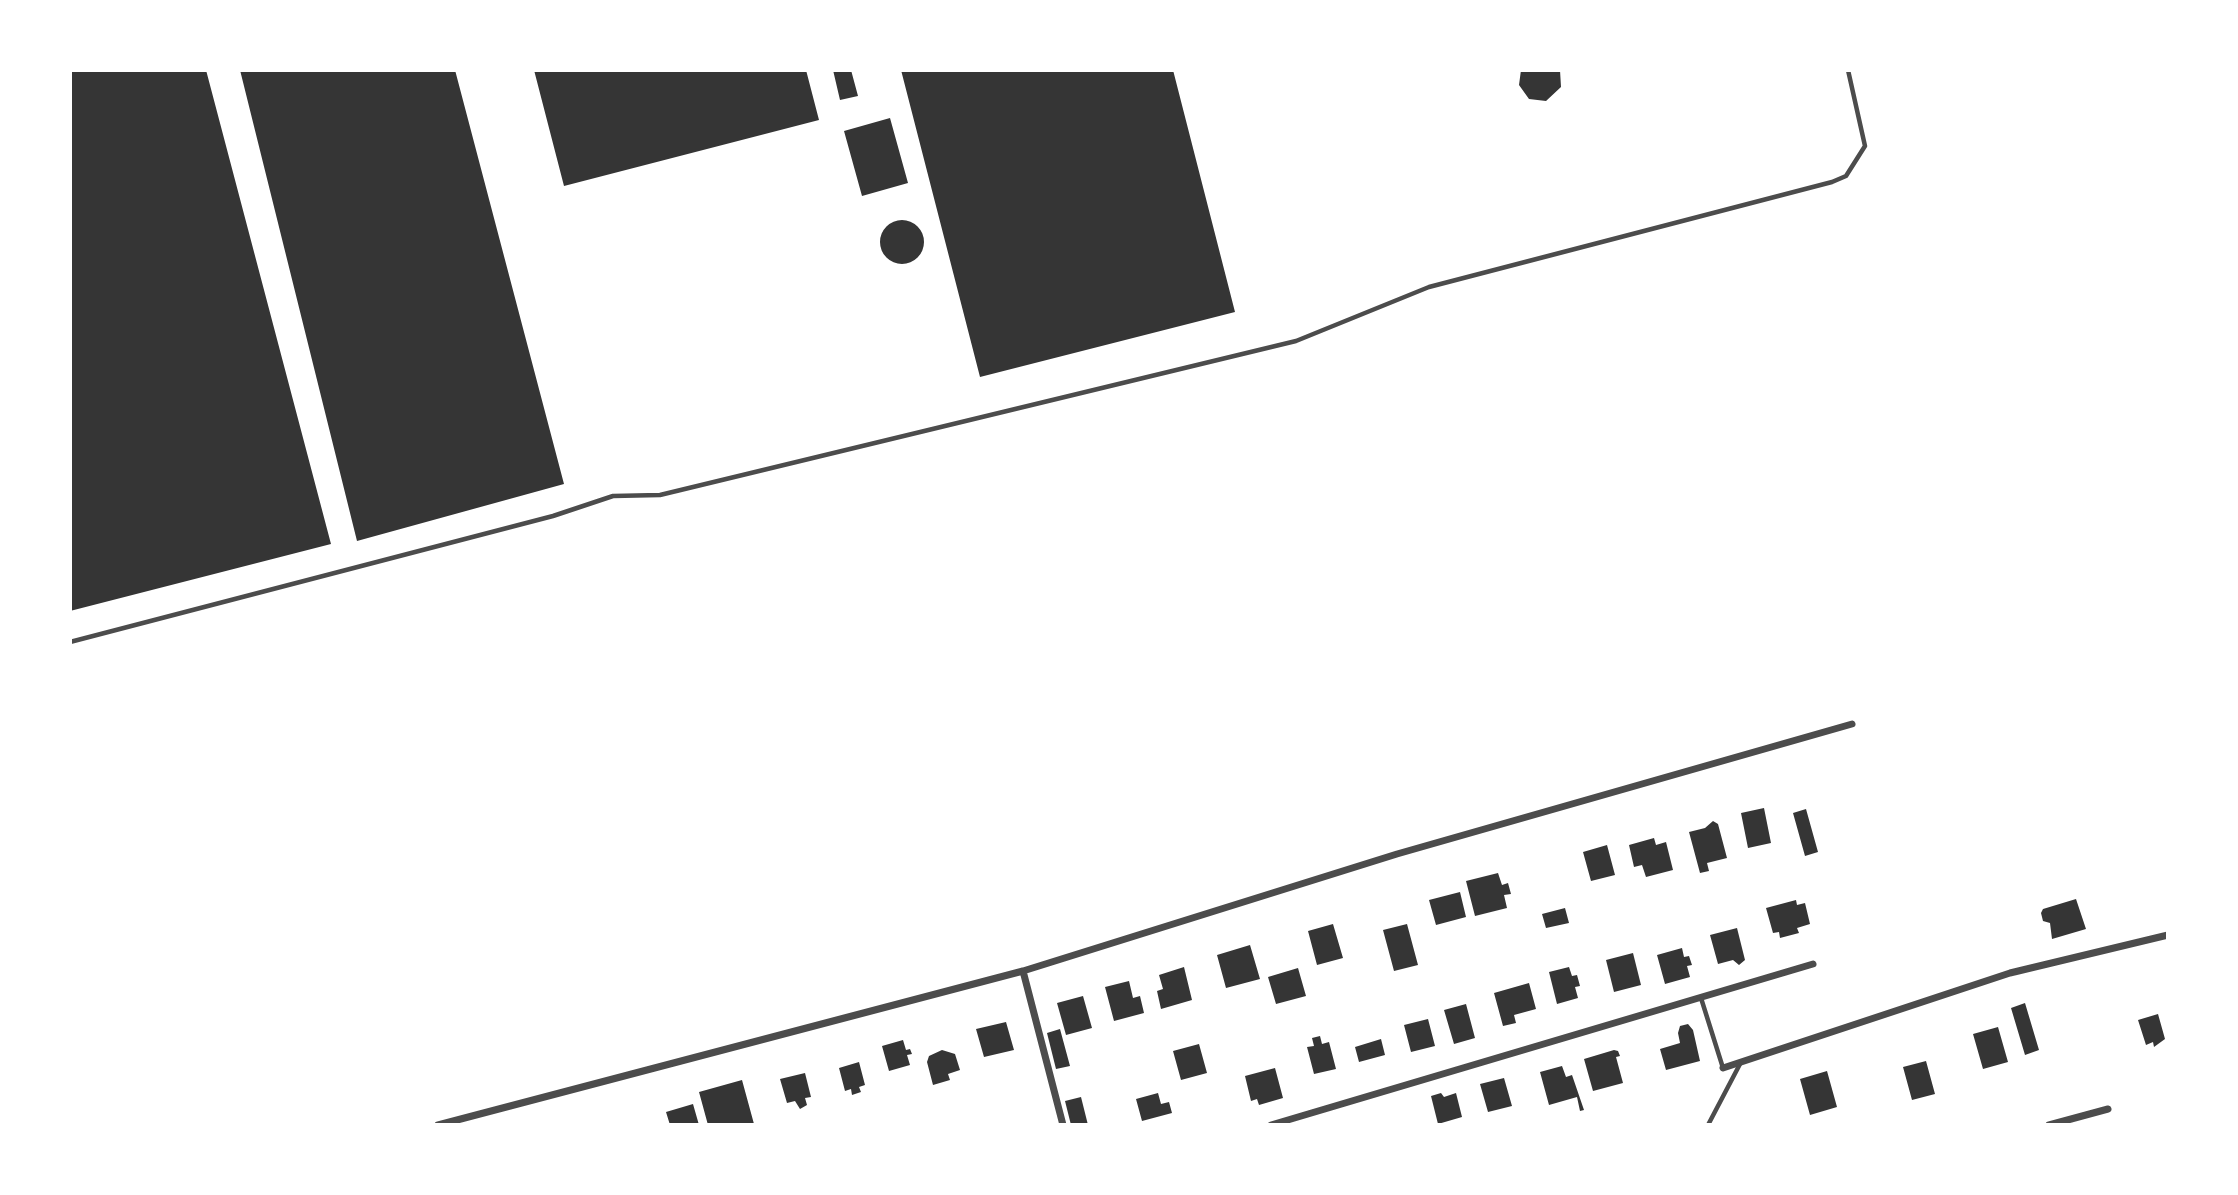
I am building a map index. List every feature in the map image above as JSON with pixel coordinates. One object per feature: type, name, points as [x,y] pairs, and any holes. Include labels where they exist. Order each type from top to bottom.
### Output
[{"type":"street","points":[[438,1125],[1023,971],[1398,854],[1852,724]]},
{"type":"street","points":[[1723,1068],[2010,973],[2168,934]]},
{"type":"street","points":[[1271,1125],[1813,964]]},
{"type":"street","points":[[1023,971],[1063,1125]]},
{"type":"street","points":[[2049,1125],[2108,1109]]},
{"type":"lane","points":[[70,642],[553,516],[613,496],[660,495],[1296,341],[1429,287],[1832,182],[1846,176],[1865,146],[1848,70]]},
{"type":"lane","points":[[1701,998],[1723,1068]]},
{"type":"lane","points":[[1708,1125],[1741,1062]]},
{"type":"building","points":[[70,70],[206,70],[331,544],[70,611]]},
{"type":"building","points":[[240,70],[455,70],[564,484],[357,541]]},
{"type":"building","points":[[534,70],[806,70],[819,120],[564,186]]},
{"type":"building","points":[[833,70],[851,70],[858,96],[840,100]]},
{"type":"building","points":[[901,70],[1173,70],[1235,312],[980,377]]},
{"type":"building","points":[[1521,70],[1560,70],[1561,87],[1546,101],[1529,99],[1519,85]]},
{"type":"building","points":[[890,118],[908,183],[862,196],[844,131]]},
{"type":"building","points":[[902,220],[917,227],[924,242],[917,257],[902,264],[887,257],[880,242],[887,227]]},
{"type":"building","points":[[1764,808],[1771,843],[1748,848],[1741,813]]},
{"type":"building","points":[[1806,809],[1818,852],[1805,856],[1793,813]]},
{"type":"building","points":[[1713,821],[1718,824],[1727,858],[1707,863],[1709,871],[1700,873],[1689,832],[1705,828]]},
{"type":"building","points":[[1654,838],[1656,845],[1666,842],[1673,870],[1646,877],[1642,865],[1634,867],[1629,845]]},
{"type":"building","points":[[1607,845],[1615,875],[1591,881],[1583,852]]},
{"type":"building","points":[[1498,873],[1502,885],[1508,883],[1511,894],[1504,895],[1507,908],[1475,916],[1466,881]]},
{"type":"building","points":[[1460,892],[1466,917],[1436,925],[1429,900]]},
{"type":"building","points":[[2076,899],[2086,929],[2052,939],[2050,923],[2043,921],[2043,909]]},
{"type":"building","points":[[1796,900],[1797,905],[1805,903],[1810,924],[1797,928],[1799,933],[1780,938],[1779,932],[1773,933],[1766,908]]},
{"type":"building","points":[[1565,908],[1569,923],[1546,928],[1542,914]]},
{"type":"building","points":[[1333,924],[1343,958],[1317,965],[1308,931]]},
{"type":"building","points":[[1407,924],[1418,965],[1394,971],[1383,930]]},
{"type":"building","points":[[1737,928],[1745,960],[1739,965],[1733,960],[1718,964],[1710,935]]},
{"type":"building","points":[[1250,945],[1260,979],[1226,988],[1217,955]]},
{"type":"building","points":[[1682,948],[1684,957],[1689,956],[1692,965],[1687,966],[1690,977],[1665,984],[1657,955]]},
{"type":"building","points":[[1633,953],[1641,985],[1614,992],[1606,960]]},
{"type":"building","points":[[1184,967],[1192,1000],[1161,1009],[1157,991],[1163,989],[1159,975]]},
{"type":"building","points":[[1569,967],[1572,976],[1577,975],[1580,986],[1575,987],[1578,998],[1557,1004],[1549,972]]},
{"type":"building","points":[[1298,968],[1306,996],[1276,1004],[1268,977]]},
{"type":"building","points":[[1129,981],[1133,998],[1140,996],[1144,1013],[1114,1021],[1105,987]]},
{"type":"building","points":[[1529,983],[1536,1009],[1514,1015],[1516,1023],[1503,1026],[1494,993]]},
{"type":"building","points":[[1083,996],[1092,1028],[1066,1035],[1057,1003]]},
{"type":"building","points":[[2025,1003],[2039,1050],[2025,1055],[2011,1008]]},
{"type":"building","points":[[1466,1004],[1475,1038],[1454,1044],[1444,1010]]},
{"type":"building","points":[[2158,1014],[2165,1039],[2154,1047],[2153,1042],[2146,1045],[2138,1020]]},
{"type":"building","points":[[1428,1019],[1435,1046],[1411,1052],[1404,1025]]},
{"type":"building","points":[[1006,1022],[1014,1050],[984,1057],[976,1029]]},
{"type":"building","points":[[1688,1024],[1693,1030],[1700,1061],[1666,1070],[1660,1049],[1680,1043],[1680,1026]]},
{"type":"building","points":[[1998,1027],[2008,1062],[1983,1069],[1973,1034]]},
{"type":"building","points":[[1060,1029],[1070,1066],[1056,1069],[1047,1033]]},
{"type":"building","points":[[1320,1036],[1322,1044],[1329,1042],[1336,1069],[1314,1074],[1307,1047],[1314,1046],[1312,1038]]},
{"type":"building","points":[[1381,1039],[1385,1055],[1359,1062],[1355,1047]]},
{"type":"building","points":[[903,1040],[906,1050],[910,1049],[912,1054],[907,1055],[910,1065],[889,1071],[882,1046]]},
{"type":"building","points":[[1199,1044],[1207,1073],[1181,1080],[1173,1051]]},
{"type":"building","points":[[942,1050],[955,1054],[960,1070],[948,1074],[950,1080],[933,1085],[927,1062],[929,1056]]},
{"type":"building","points":[[1618,1051],[1620,1056],[1616,1057],[1623,1083],[1593,1091],[1584,1059]]},
{"type":"building","points":[[1926,1061],[1935,1094],[1912,1100],[1903,1067]]},
{"type":"building","points":[[859,1062],[865,1085],[859,1087],[861,1092],[852,1095],[851,1089],[845,1091],[839,1068]]},
{"type":"building","points":[[1562,1066],[1566,1077],[1572,1075],[1584,1110],[1580,1111],[1577,1097],[1549,1105],[1540,1072]]},
{"type":"building","points":[[1275,1068],[1283,1098],[1259,1105],[1257,1099],[1251,1101],[1245,1076]]},
{"type":"building","points":[[1827,1071],[1837,1107],[1810,1115],[1800,1079]]},
{"type":"building","points":[[805,1073],[811,1097],[805,1098],[807,1105],[800,1109],[795,1101],[787,1103],[780,1079]]},
{"type":"building","points":[[1504,1078],[1512,1106],[1488,1112],[1480,1084]]},
{"type":"building","points":[[742,1080],[754,1124],[708,1125],[699,1092]]},
{"type":"building","points":[[1158,1093],[1161,1104],[1169,1102],[1172,1113],[1142,1121],[1136,1099]]},
{"type":"building","points":[[1441,1093],[1444,1097],[1456,1093],[1462,1117],[1438,1124],[1431,1096]]},
{"type":"building","points":[[1081,1097],[1088,1125],[1071,1125],[1065,1101]]},
{"type":"building","points":[[693,1104],[699,1125],[670,1125],[666,1112]]}]
